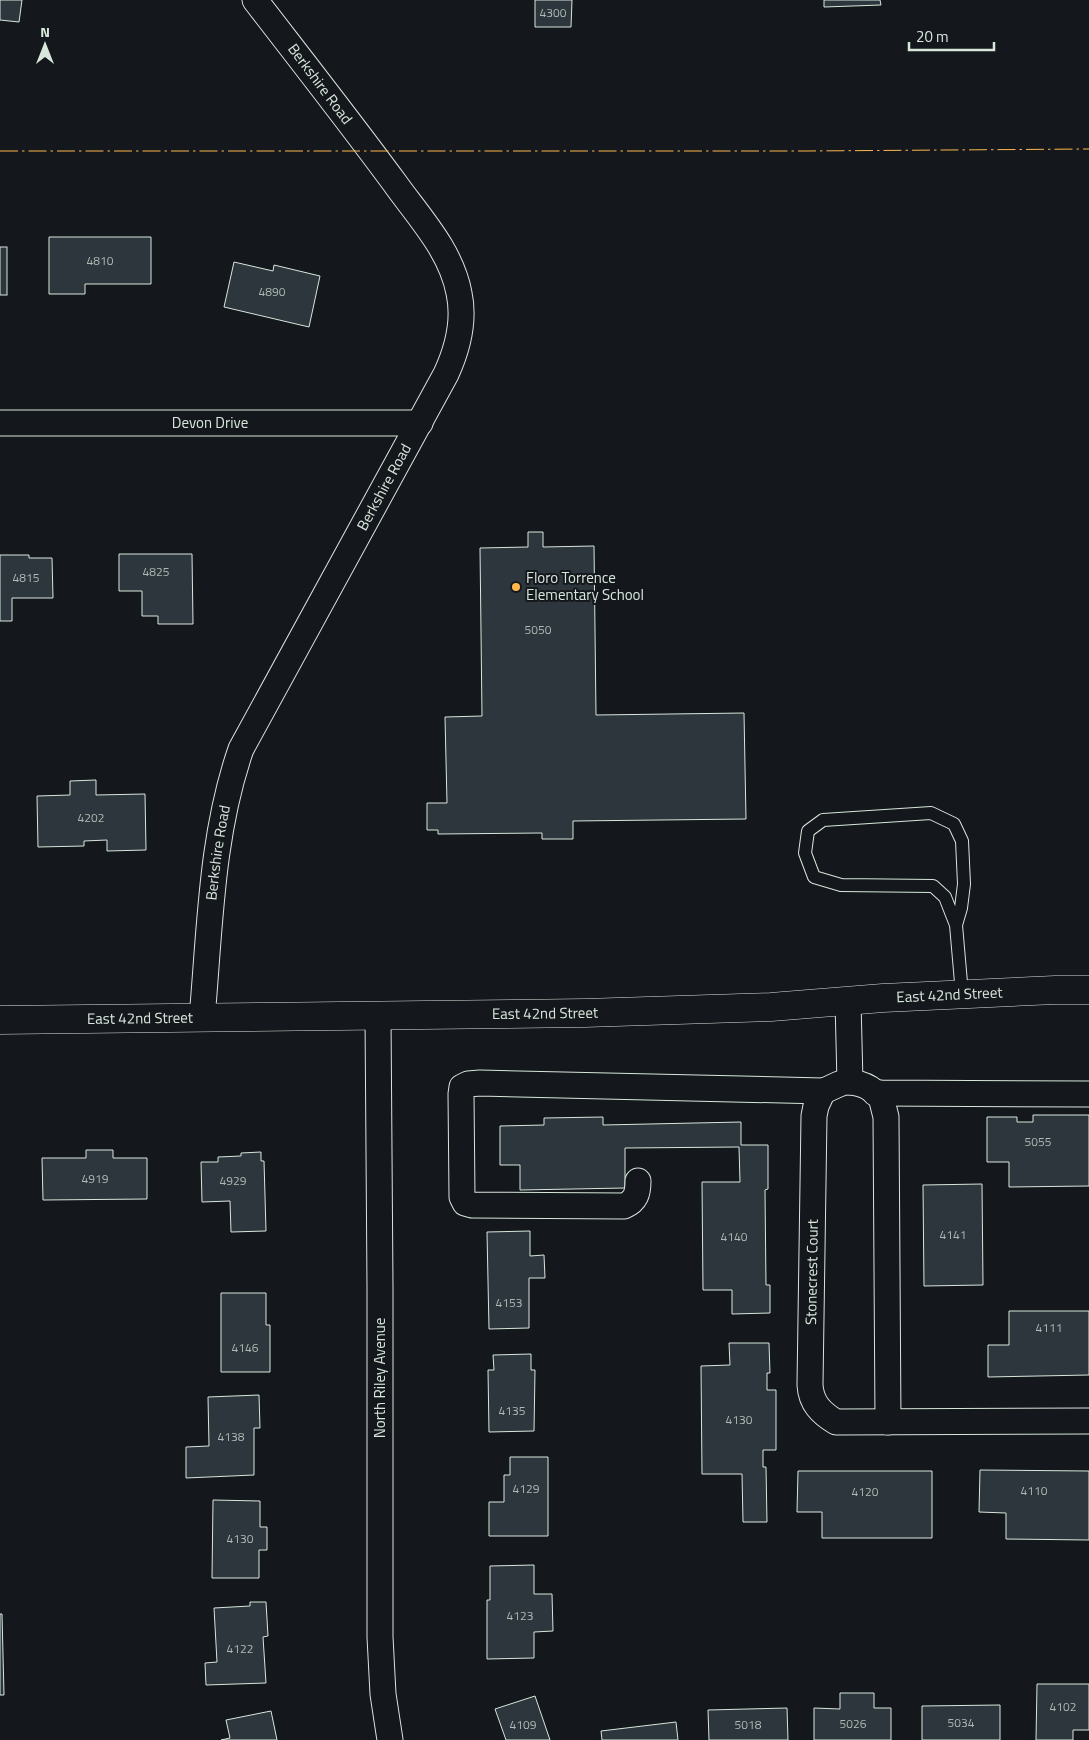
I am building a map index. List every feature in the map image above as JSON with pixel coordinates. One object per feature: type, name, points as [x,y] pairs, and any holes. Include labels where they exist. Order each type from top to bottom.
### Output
[{"type":"street","name":"Berkshire Road","points":[[202,1018],[217,848],[229,786],[238,758],[446,374],[460,336],[461,321],[460,293],[452,267],[438,242],[255,0]]},
{"type":"street","name":"Devon Drive","points":[[0,423],[420,423]]},
{"type":"street","name":"East 42nd Street","points":[[0,1020],[585,1013],[771,1007],[962,994],[1089,990]]},
{"type":"street","points":[[848,1001],[850,1082]]},
{"type":"street","name":"North Riley Avenue","points":[[378,1015],[380,1637],[383,1694],[390,1740]]},
{"type":"street","points":[[638,1180],[637,1193],[634,1200],[624,1206],[472,1205],[465,1203],[462,1197],[462,1087],[468,1084],[480,1083],[823,1090],[832,1089],[842,1082],[850,1082],[862,1084],[872,1089],[875,1093],[1089,1094]]},
{"type":"street","name":"Stonecrest Court","points":[[823,1090],[814,1116],[810,1389],[815,1404],[820,1411],[836,1422],[1089,1421]]},
{"type":"street","points":[[880,1093],[886,1117],[888,1422]]},
{"type":"lane","points":[[956,925],[961,908],[964,884],[962,841],[954,824],[931,813],[823,820],[808,831],[805,853],[814,877],[842,885],[933,886],[945,897],[956,925],[962,994]]},
{"type":"building","points":[[0,0],[22,0],[19,22],[0,20]]},
{"type":"building","points":[[535,0],[572,0],[571,27],[535,27]]},
{"type":"building","points":[[824,0],[880,0],[881,5],[824,7]]},
{"type":"building","points":[[49,237],[151,237],[151,284],[85,284],[85,294],[49,294]]},
{"type":"building","points":[[0,247],[7,247],[7,295],[0,295]]},
{"type":"building","points":[[234,262],[273,271],[274,265],[320,276],[309,327],[224,307]]},
{"type":"building","points":[[528,532],[543,532],[543,547],[594,546],[596,715],[744,713],[746,819],[573,821],[573,839],[542,839],[542,833],[438,834],[438,830],[427,830],[427,803],[447,803],[445,717],[482,716],[480,548],[528,547]]},
{"type":"building","points":[[119,554],[192,554],[193,624],[158,624],[158,616],[142,616],[142,591],[119,591]]},
{"type":"building","points":[[0,555],[29,555],[29,558],[52,558],[53,598],[12,598],[12,621],[0,621]]},
{"type":"building","points":[[96,780],[96,795],[145,794],[146,850],[107,851],[107,840],[84,841],[84,846],[38,847],[37,796],[70,795],[70,781]]},
{"type":"building","points":[[1033,1115],[1089,1115],[1089,1186],[1009,1187],[1009,1162],[987,1162],[987,1117],[1017,1117],[1017,1122],[1033,1122]]},
{"type":"building","points":[[603,1117],[603,1125],[741,1122],[741,1145],[768,1145],[768,1189],[765,1190],[766,1285],[770,1285],[770,1313],[732,1314],[732,1290],[703,1290],[702,1182],[740,1182],[739,1147],[625,1148],[625,1188],[520,1190],[520,1165],[500,1165],[500,1126],[544,1125],[544,1118]]},
{"type":"building","points":[[86,1150],[113,1150],[113,1158],[147,1158],[147,1199],[43,1200],[42,1158],[86,1158]]},
{"type":"building","points":[[261,1152],[261,1161],[264,1161],[266,1231],[231,1232],[230,1201],[202,1202],[201,1162],[218,1162],[218,1157],[241,1156],[241,1153]]},
{"type":"building","points":[[982,1184],[983,1285],[924,1286],[923,1185]]},
{"type":"building","points":[[530,1231],[530,1256],[544,1255],[545,1278],[529,1278],[529,1328],[489,1329],[487,1232]]},
{"type":"building","points":[[221,1293],[266,1293],[266,1325],[270,1325],[270,1372],[221,1372]]},
{"type":"building","points":[[1009,1311],[1089,1311],[1089,1375],[988,1377],[988,1345],[1009,1345]]},
{"type":"building","points":[[729,1343],[769,1343],[770,1373],[767,1373],[767,1390],[776,1390],[776,1450],[763,1450],[763,1467],[766,1467],[767,1522],[743,1522],[742,1474],[702,1474],[701,1366],[730,1365]]},
{"type":"building","points":[[531,1354],[531,1370],[535,1370],[534,1431],[489,1432],[488,1370],[494,1370],[493,1355]]},
{"type":"building","points":[[259,1395],[260,1428],[254,1428],[254,1475],[186,1478],[186,1447],[209,1446],[208,1397]]},
{"type":"building","points":[[510,1457],[548,1457],[548,1536],[489,1536],[489,1502],[504,1502],[504,1475],[510,1475]]},
{"type":"building","points":[[980,1470],[1089,1471],[1089,1540],[1006,1539],[1006,1513],[979,1512]]},
{"type":"building","points":[[798,1471],[932,1471],[932,1538],[822,1538],[822,1512],[797,1512]]},
{"type":"building","points":[[213,1500],[260,1501],[260,1527],[267,1527],[267,1550],[259,1550],[259,1578],[212,1578]]},
{"type":"building","points":[[534,1565],[534,1594],[552,1594],[553,1631],[534,1632],[534,1658],[487,1659],[487,1600],[490,1600],[490,1566]]},
{"type":"building","points":[[250,1602],[266,1602],[268,1636],[263,1637],[266,1683],[206,1685],[205,1663],[217,1662],[214,1608],[250,1606]]},
{"type":"building","points":[[0,1614],[2,1614],[4,1695],[0,1695]]},
{"type":"building","points":[[1037,1684],[1089,1684],[1089,1730],[1073,1730],[1073,1740],[1036,1740]]},
{"type":"building","points":[[840,1693],[874,1693],[874,1708],[891,1708],[891,1740],[814,1740],[814,1708],[840,1709]]},
{"type":"building","points":[[535,1696],[550,1740],[506,1740],[495,1709]]},
{"type":"building","points":[[1000,1705],[1000,1740],[922,1740],[922,1706]]},
{"type":"building","points":[[787,1708],[788,1740],[709,1740],[708,1710]]},
{"type":"building","points":[[271,1711],[277,1740],[221,1740],[230,1738],[226,1720]]},
{"type":"building","points":[[676,1722],[678,1740],[602,1740],[601,1731]]},
{"type":"power","points":[[0,151],[1089,149]]},
{"type":"place","name":"Floro Torrence Elementary School","points":[[516,587]]}]
